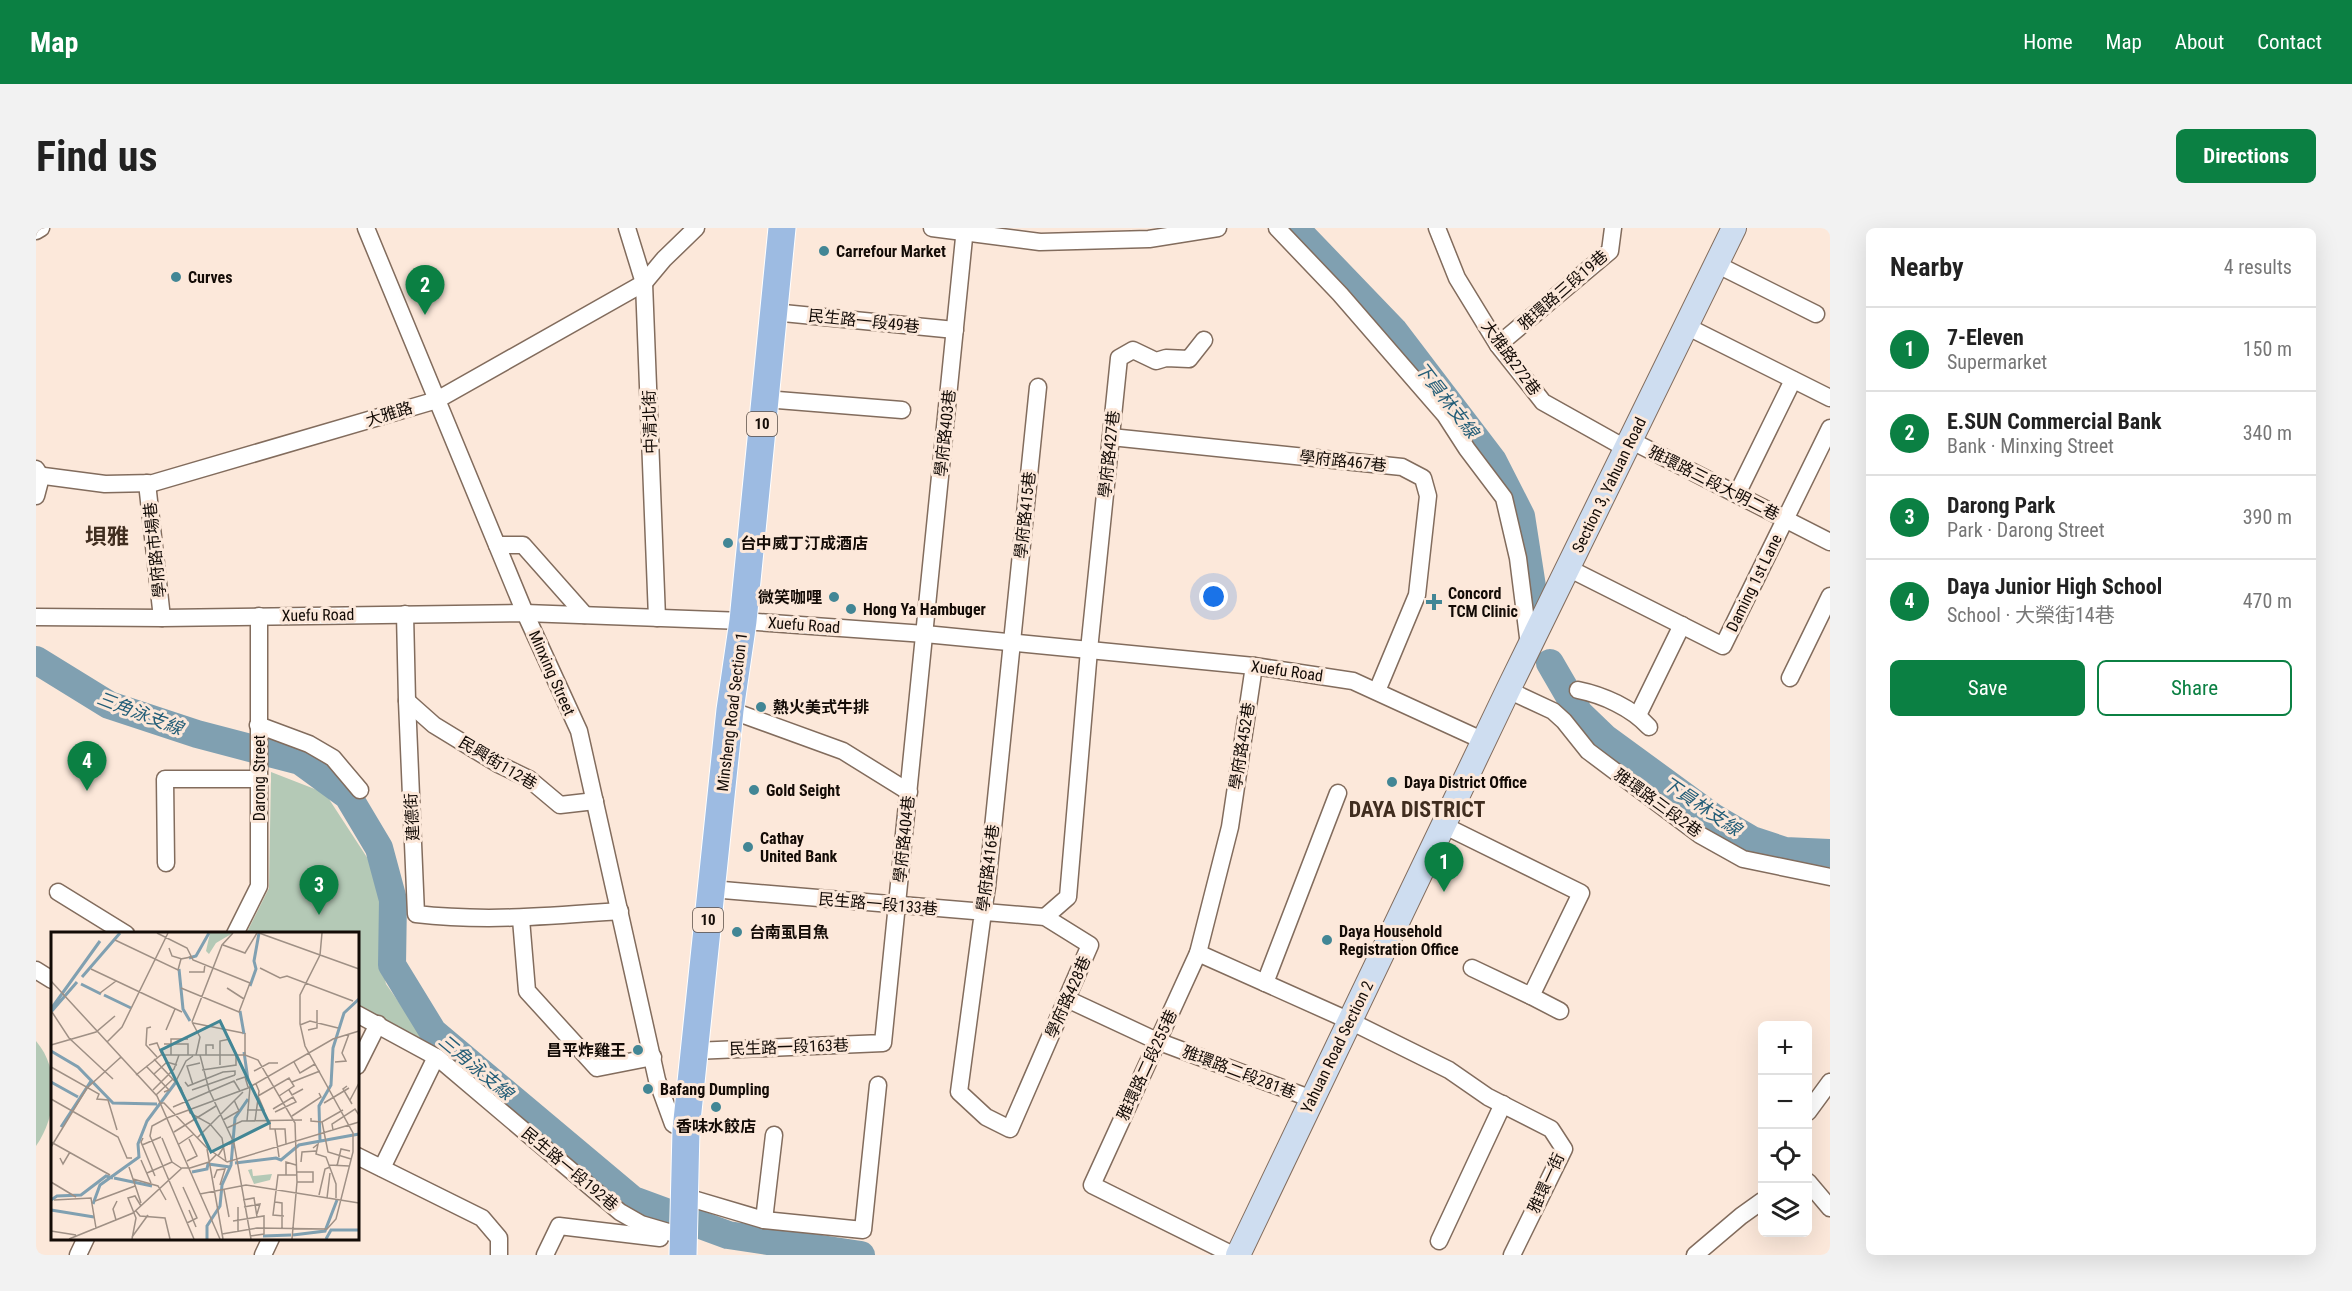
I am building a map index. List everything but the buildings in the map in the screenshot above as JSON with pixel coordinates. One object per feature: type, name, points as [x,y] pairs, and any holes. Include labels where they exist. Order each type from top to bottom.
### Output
[{"type":"main road","name":"Minsheng Road Section 1","points":[[683,1196],[686,1130],[694,1051],[730,710],[743,621],[782,228]]},
{"type":"main road","name":"10","points":[[683,1196],[683,1244]]},
{"type":"street","points":[[36,231],[41,228]]},
{"type":"street","name":"Minxing Street","points":[[366,228],[525,613],[579,731],[657,1080],[673,1124],[686,1130]]},
{"type":"street","name":"中清北街","points":[[627,228],[644,283],[657,618]]},
{"type":"street","name":"大雅路","points":[[38,474],[105,484],[153,483],[437,400],[644,283],[664,259],[696,228]]},
{"type":"street","points":[[932,228],[965,230],[1041,242],[1218,228]]},
{"type":"street","points":[[1277,228],[1340,294],[1445,415],[1504,498],[1518,558],[1530,646]]},
{"type":"street","name":"大雅路272巷","points":[[1437,228],[1457,278],[1498,345],[1543,402],[1629,445]]},
{"type":"street","name":"雅環路三段19巷","points":[[1498,345],[1610,251],[1614,228]]},
{"type":"street","name":"Section 3, Yahuan Road","points":[[1484,741],[1734,228]]},
{"type":"street","name":"學府路403巷","points":[[925,634],[965,230]]},
{"type":"street","points":[[1716,264],[1816,314]]},
{"type":"street","name":"民生路一段49巷","points":[[773,312],[955,330]]},
{"type":"street","points":[[1686,326],[1830,398]]},
{"type":"street","name":"學府路427巷","points":[[1089,650],[1119,358],[1133,351],[1156,362],[1167,358],[1189,359],[1204,340]]},
{"type":"street","points":[[1737,494],[1793,380]]},
{"type":"street","name":"學府路415巷","points":[[1012,643],[1038,387]]},
{"type":"street","points":[[765,399],[902,410]]},
{"type":"street","name":"Daming 1st Lane","points":[[1563,578],[1682,626],[1723,646],[1830,428]]},
{"type":"street","name":"學府路467巷","points":[[1111,437],[1401,467],[1423,478],[1428,496],[1417,595],[1377,691]]},
{"type":"street","name":"雅環路三段大明二巷","points":[[1629,445],[1737,494],[1830,542]]},
{"type":"street","points":[[36,496],[38,474]]},
{"type":"street","name":"學府路市場巷","points":[[147,483],[162,618]]},
{"type":"street","points":[[497,546],[523,545],[585,615]]},
{"type":"street","points":[[1790,678],[1830,596]]},
{"type":"street","name":"Xuefu Road","points":[[36,617],[162,618],[525,613],[743,621],[925,634],[1254,666],[1353,681],[1484,741]]},
{"type":"street","name":"建德街","points":[[405,614],[416,914],[450,918],[521,919],[620,911]]},
{"type":"street","name":"Darong Street","points":[[236,932],[259,886],[259,616]]},
{"type":"street","points":[[1578,690],[1593,693],[1643,721],[1682,626]]},
{"type":"street","name":"學府路404巷","points":[[883,1043],[925,634]]},
{"type":"street","name":"學府路416巷","points":[[958,1092],[987,887],[1012,643]]},
{"type":"street","points":[[1045,918],[1068,897],[1089,650]]},
{"type":"street","name":"學府路452巷","points":[[1198,953],[1230,827],[1254,666]]},
{"type":"street","name":"雅環路三段2巷","points":[[1508,690],[1553,711],[1588,751],[1700,835],[1743,859],[1830,877]]},
{"type":"street","name":"民興街112巷","points":[[407,701],[434,725],[498,764],[529,779],[560,805],[595,801]]},
{"type":"street","points":[[730,710],[843,751],[909,792]]},
{"type":"street","points":[[258,728],[309,744],[333,758],[360,790]]},
{"type":"street","name":"Yahuan Road Section 2","points":[[1238,1255],[1484,741]]},
{"type":"street","points":[[166,863],[165,779],[259,775]]},
{"type":"street","points":[[1265,983],[1338,793]]},
{"type":"street","points":[[1443,825],[1581,893],[1531,996]]},
{"type":"street","name":"民生路一段133巷","points":[[711,889],[1045,918]]},
{"type":"street","points":[[58,892],[123,932]]},
{"type":"street","name":"學府路428巷","points":[[958,1092],[986,1117],[1010,1129],[1090,945],[1045,918]]},
{"type":"street","points":[[521,919],[527,991],[597,1068],[652,1057]]},
{"type":"street","points":[[1198,953],[1350,1021]]},
{"type":"street","name":"雅環路二段255巷","points":[[1198,953],[1092,1185],[1233,1255]]},
{"type":"street","points":[[1472,968],[1560,1011]]},
{"type":"street","points":[[36,970],[51,979]]},
{"type":"street","name":"雅環路二段281巷","points":[[1067,999],[1157,1041],[1312,1099]]},
{"type":"street","name":"民生路一段192巷","points":[[358,1014],[436,1057],[620,1212],[683,1244]]},
{"type":"street","name":"雅環一街","points":[[1350,1021],[1449,1070],[1488,1097],[1551,1129],[1564,1149],[1512,1255]]},
{"type":"street","points":[[358,1064],[378,1024]]},
{"type":"street","name":"民生路一段163巷","points":[[694,1051],[883,1043]]},
{"type":"street","points":[[382,1168],[436,1057]]},
{"type":"street","points":[[1812,1107],[1830,1082]]},
{"type":"street","points":[[683,1196],[764,1220],[863,1230],[878,1085]]},
{"type":"street","points":[[1438,1241],[1503,1104]]},
{"type":"street","points":[[764,1220],[774,1135]]},
{"type":"street","points":[[358,1156],[482,1218],[498,1238],[499,1255]]},
{"type":"street","points":[[1809,1183],[1830,1208]]},
{"type":"street","points":[[1695,1255],[1758,1204]]},
{"type":"street","points":[[545,1255],[559,1226],[683,1244]]},
{"type":"street","points":[[78,1255],[86,1240]]},
{"type":"street","points":[[263,1255],[271,1240]]},
{"type":"green space","points":[[271,772],[325,793],[370,862],[382,906],[381,961],[386,984],[436,1055],[358,1011],[358,932],[247,932],[269,888]]},
{"type":"green space","points":[[36,1041],[50,1065],[51,1110],[36,1146]]},
{"type":"waterway","name":"下員林支線","points":[[1295,228],[1394,331],[1493,461],[1521,516],[1535,606]]},
{"type":"waterway","name":"三角泳支線","points":[[36,660],[109,705],[197,734],[300,761],[348,796],[379,848],[393,900],[392,965],[433,1032],[633,1200],[728,1235],[861,1255]]},
{"type":"waterway","name":"下員林支線","points":[[1550,663],[1579,713],[1605,738],[1713,817],[1752,840],[1785,851],[1830,853]]},
{"type":"place","name":"Carrefour Market","points":[[824,251]]},
{"type":"place","name":"Curves","points":[[176,277]]},
{"type":"place","name":"E.SUN Commercial Bank","points":[[425,315]]},
{"type":"place","name":"台中威丁汀成酒店","points":[[728,543]]},
{"type":"place","name":"微笑咖哩","points":[[834,597]]},
{"type":"place","name":"Concord TCM Clinic","points":[[1434,602]]},
{"type":"place","name":"Hong Ya Hambuger","points":[[851,609]]},
{"type":"place","name":"熱火美式牛排","points":[[761,707]]},
{"type":"place","name":"Daya District Office","points":[[1392,782]]},
{"type":"place","name":"Gold Seight","points":[[754,790]]},
{"type":"place","name":"Daya Junior High School","points":[[87,791]]},
{"type":"place","name":"Cathay United Bank","points":[[748,847]]},
{"type":"place","name":"7-Eleven","points":[[1444,892]]},
{"type":"place","name":"Darong Park","points":[[319,915]]},
{"type":"place","name":"台南虱目魚","points":[[737,932]]},
{"type":"place","name":"Daya Household Registration Office","points":[[1327,940]]},
{"type":"place","name":"昌平炸雞王","points":[[638,1050]]},
{"type":"place","name":"Bafang Dumpling","points":[[648,1089]]},
{"type":"place","name":"香味水餃店","points":[[716,1107]]},
{"type":"district","name":"垻雅","points":[[107,536]]},
{"type":"district","name":"DAYA DISTRICT","points":[[1417,809]]}]
